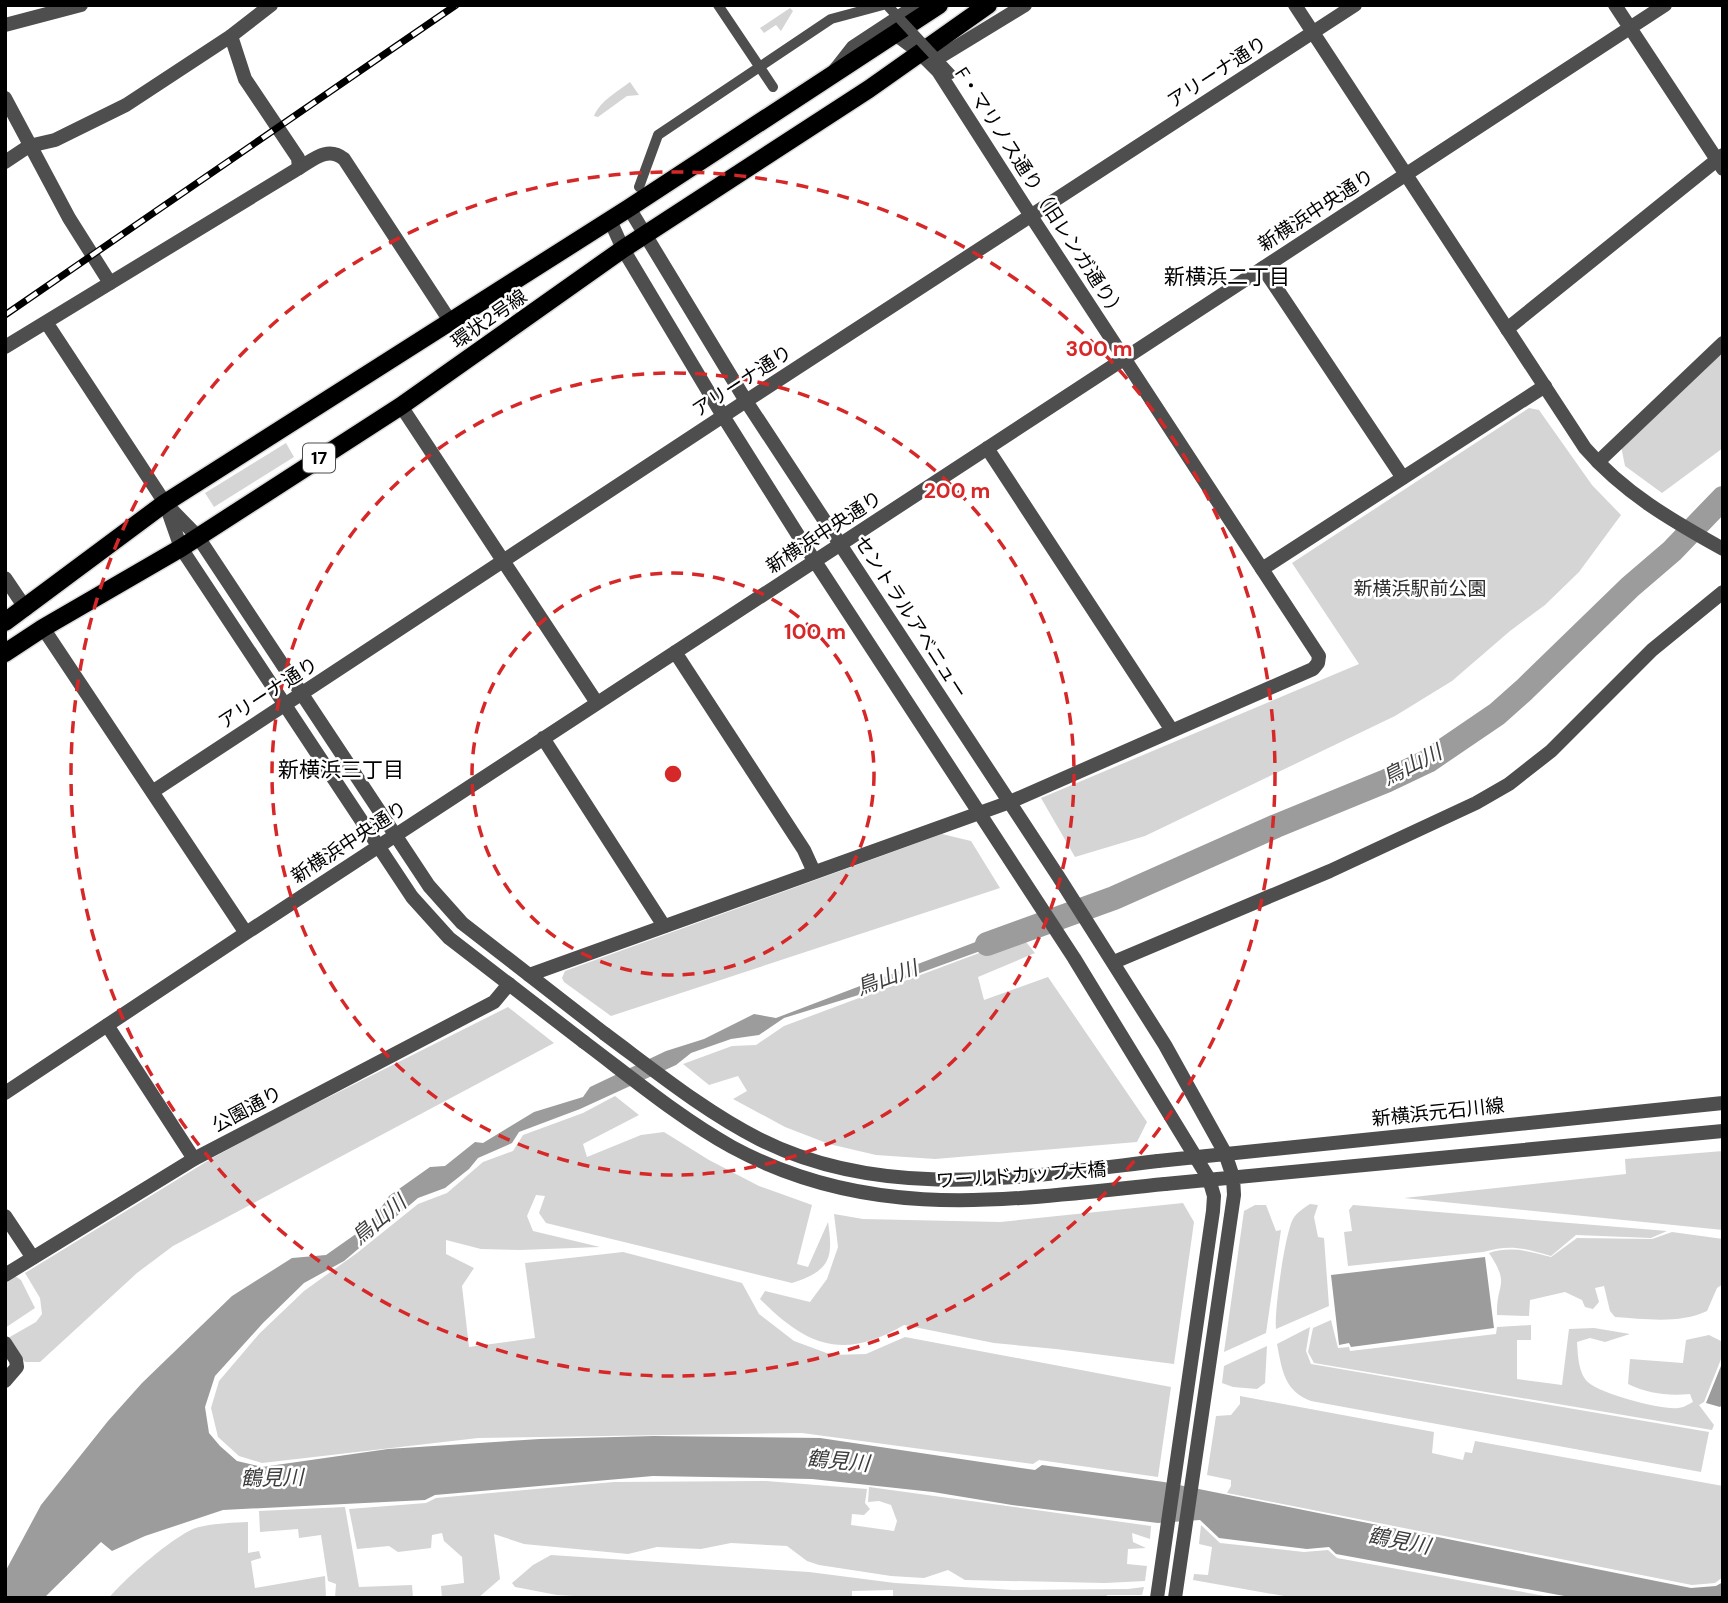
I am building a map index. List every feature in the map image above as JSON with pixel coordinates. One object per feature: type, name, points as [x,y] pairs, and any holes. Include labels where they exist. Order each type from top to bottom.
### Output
[{"type":"main road","name":"環状2号線","points":[[5,622],[26,609],[165,503],[629,208],[939,5]]},
{"type":"main road","name":"環状2号線","points":[[5,653],[181,548],[401,406],[624,249],[869,89],[988,5]]},
{"type":"street","points":[[5,25],[81,5]]},
{"type":"street","points":[[5,162],[29,146],[55,140],[100,119],[231,36],[271,5]]},
{"type":"street","points":[[718,5],[773,87]]},
{"type":"street","points":[[639,187],[659,135],[831,19],[885,5],[951,74]]},
{"type":"street","points":[[830,76],[853,47],[917,5]]},
{"type":"street","points":[[919,52],[943,55],[1025,5]]},
{"type":"street","points":[[1295,5],[1572,430],[1598,462],[1651,508],[1723,549]]},
{"type":"street","name":"アリーナ通り","points":[[152,792],[1355,5]]},
{"type":"street","points":[[1507,329],[1721,161],[1615,5]]},
{"type":"street","name":"新横浜中央通り","points":[[5,1093],[394,835],[1665,5]]},
{"type":"street","name":"F・マリノス通り（旧レンガ通り）","points":[[895,34],[938,71],[1319,656],[1318,663],[1312,669],[1171,729]]},
{"type":"street","points":[[231,36],[245,79],[298,158],[299,168]]},
{"type":"street","points":[[5,98],[69,218],[110,283]]},
{"type":"street","points":[[5,347],[328,153],[344,159],[450,321]]},
{"type":"street","name":"セントラルアベニュー","points":[[629,208],[746,401],[1114,962],[1194,1094],[1225,1153],[1233,1177]]},
{"type":"street","points":[[610,220],[624,249],[723,416],[814,561],[1073,958],[1209,1179],[1213,1211],[1157,1598]]},
{"type":"street","points":[[1263,268],[1403,478]]},
{"type":"street","points":[[46,322],[165,503]]},
{"type":"street","points":[[1598,462],[1723,343]]},
{"type":"street","points":[[1262,569],[1545,386]]},
{"type":"street","points":[[401,406],[597,703]]},
{"type":"street","points":[[529,975],[1010,802],[1171,729],[987,448]]},
{"type":"street","name":"ワールドカップ大橋","points":[[165,503],[198,537],[394,835],[449,910],[479,937],[688,1095],[739,1128],[804,1158],[848,1171],[897,1178],[950,1180],[1017,1176],[1158,1161]]},
{"type":"street","name":"ワールドカップ大橋","points":[[165,503],[181,548],[412,897],[436,925],[584,1042],[676,1110],[731,1146],[797,1176],[845,1191],[893,1198],[974,1201],[1209,1179]]},
{"type":"street","points":[[5,578],[26,609]]},
{"type":"street","points":[[1114,962],[1342,866],[1464,809],[1509,784],[1551,751],[1652,650],[1723,592]]},
{"type":"street","points":[[43,628],[246,933]]},
{"type":"street","points":[[675,652],[804,850],[814,872]]},
{"type":"street","points":[[543,738],[664,926]]},
{"type":"street","name":"公園通り","points":[[5,1275],[194,1158],[494,1002],[509,984]]},
{"type":"street","points":[[107,1026],[194,1158]]},
{"type":"street","name":"新横浜元石川線","points":[[1158,1161],[1723,1103]]},
{"type":"street","points":[[1209,1179],[1723,1131]]},
{"type":"street","points":[[1175,1598],[1232,1212],[1233,1177]]},
{"type":"street","points":[[5,1216],[33,1258]]},
{"type":"street","points":[[5,1343],[16,1360],[17,1367],[5,1381]]},
{"type":"green space","points":[[790,8],[793,11],[781,31],[776,25],[764,33],[760,28]]},
{"type":"green space","points":[[630,82],[639,95],[627,96],[598,117],[594,116],[605,101]]},
{"type":"green space","points":[[1723,351],[1723,448],[1662,493],[1625,466],[1621,446]]},
{"type":"green space","name":"新横浜駅前公園","points":[[1529,408],[1539,410],[1592,485],[1621,515],[1579,572],[1545,605],[1452,681],[1395,716],[1145,836],[1075,857],[1041,798],[1359,664],[1292,563]]},
{"type":"green space","points":[[286,443],[294,457],[214,507],[205,493]]},
{"type":"green space","points":[[942,834],[971,841],[1000,888],[611,1016],[562,978],[565,971]]},
{"type":"green space","points":[[1022,937],[1035,953],[978,977],[984,1000],[1048,977],[1147,1122],[1137,1142],[935,1159],[876,1155],[829,1144],[785,1127],[733,1099],[747,1091],[738,1076],[709,1085],[683,1064],[732,1046],[756,1045],[784,1026]]},
{"type":"green space","points":[[508,1007],[554,1043],[173,1246],[137,1273],[40,1362],[25,1362],[8,1338],[36,1322],[42,1314],[40,1298],[25,1273],[214,1157]]},
{"type":"green space","points":[[615,1096],[639,1115],[583,1144],[587,1157],[641,1135],[664,1132],[709,1160],[759,1186],[812,1205],[797,1264],[808,1267],[828,1222],[830,1246],[826,1262],[814,1274],[792,1283],[546,1223],[539,1213],[545,1196],[536,1195],[527,1216],[533,1231],[600,1247],[481,1249],[446,1240],[446,1254],[474,1268],[462,1286],[469,1347],[535,1338],[525,1263],[623,1252],[742,1283],[759,1314],[794,1341],[832,1355],[866,1354],[905,1337],[1171,1387],[1158,1477],[1039,1460],[1033,1464],[802,1433],[478,1438],[262,1463],[239,1456],[218,1437],[211,1408],[219,1381],[259,1334],[304,1291],[418,1204],[447,1193],[483,1162],[513,1151],[523,1135],[583,1113]]},
{"type":"green space","points":[[1723,1151],[1723,1230],[1404,1198],[1626,1174],[1625,1159]]},
{"type":"green space","points":[[1183,1203],[1194,1222],[1174,1364],[994,1343],[904,1325],[862,1343],[827,1343],[794,1328],[760,1299],[765,1291],[810,1302],[827,1279],[838,1247],[834,1214],[863,1219],[1000,1222]]},
{"type":"green space","points":[[1310,1204],[1318,1205],[1314,1217],[1318,1237],[1324,1238],[1329,1306],[1276,1329],[1281,1273],[1290,1227],[1296,1214]]},
{"type":"green space","points":[[1255,1205],[1266,1205],[1276,1231],[1281,1230],[1266,1333],[1224,1352],[1244,1211]]},
{"type":"green space","points":[[1353,1205],[1667,1231],[1651,1238],[1576,1235],[1551,1256],[1509,1248],[1348,1266],[1344,1232],[1352,1231],[1349,1210]]},
{"type":"green space","points":[[1672,1232],[1723,1239],[1723,1284],[1717,1288],[1707,1311],[1674,1319],[1615,1317],[1610,1311],[1604,1286],[1595,1288],[1599,1302],[1593,1309],[1585,1307],[1582,1300],[1565,1292],[1530,1300],[1529,1316],[1497,1315],[1501,1278],[1489,1253],[1528,1251],[1551,1257],[1577,1238],[1652,1239]]},
{"type":"green space","points":[[15,1276],[21,1280],[35,1308],[5,1328],[5,1282]]},
{"type":"green space","points":[[1331,1320],[1338,1348],[1349,1347],[1350,1351],[1496,1334],[1497,1327],[1531,1325],[1531,1340],[1517,1340],[1517,1379],[1562,1385],[1569,1329],[1594,1328],[1630,1334],[1605,1342],[1590,1338],[1577,1342],[1579,1364],[1585,1379],[1606,1392],[1670,1408],[1693,1402],[1690,1394],[1659,1394],[1628,1384],[1630,1359],[1683,1363],[1686,1340],[1709,1335],[1723,1342],[1723,1354],[1704,1402],[1699,1405],[1714,1425],[1712,1430],[1314,1363],[1308,1352],[1313,1328]]},
{"type":"green space","points":[[1310,1327],[1306,1351],[1311,1364],[1709,1432],[1701,1472],[1311,1401],[1295,1392],[1290,1385],[1283,1371],[1277,1344]]},
{"type":"green space","points":[[1267,1346],[1265,1383],[1257,1389],[1222,1383],[1224,1366]]},
{"type":"green space","points":[[1240,1396],[1434,1432],[1432,1453],[1463,1460],[1465,1452],[1472,1453],[1475,1441],[1723,1486],[1723,1577],[1715,1583],[1692,1585],[1227,1493],[1231,1480],[1207,1475],[1216,1416],[1231,1415],[1240,1404]]},
{"type":"green space","points":[[766,1481],[867,1489],[865,1503],[870,1509],[864,1515],[852,1514],[851,1525],[894,1531],[897,1521],[891,1505],[879,1501],[868,1502],[869,1487],[1151,1526],[1150,1539],[1132,1533],[1133,1542],[1146,1548],[1128,1549],[1127,1564],[1147,1566],[1145,1581],[1105,1583],[965,1580],[948,1570],[924,1578],[891,1576],[819,1565],[807,1561],[787,1546],[731,1543],[701,1549],[657,1547],[628,1554],[524,1544],[494,1534],[500,1579],[478,1598],[442,1598],[441,1586],[464,1583],[462,1557],[444,1541],[442,1533],[432,1535],[431,1548],[398,1552],[389,1546],[357,1549],[349,1509],[426,1503],[436,1498],[614,1482]]},
{"type":"green space","points":[[345,1507],[359,1587],[412,1585],[413,1598],[335,1598],[336,1584],[328,1581],[321,1535],[299,1538],[298,1529],[260,1532],[259,1511]]},
{"type":"green space","points":[[248,1522],[248,1553],[259,1551],[261,1558],[251,1561],[255,1588],[325,1576],[326,1598],[109,1598],[126,1580],[178,1537],[199,1527]]},
{"type":"green space","points":[[1201,1525],[1220,1543],[1304,1552],[1328,1550],[1337,1558],[1556,1598],[1295,1598],[1193,1580],[1194,1574],[1208,1575],[1212,1547],[1199,1544]]},
{"type":"green space","points":[[551,1555],[809,1572],[895,1583],[1013,1590],[1144,1587],[1142,1595],[1107,1595],[1107,1598],[893,1598],[893,1590],[852,1591],[852,1598],[608,1598],[557,1595],[515,1587],[512,1583],[533,1565]]},
{"type":"water","name":"鶴見川","points":[[1015,927],[1019,937],[865,993],[784,1018],[759,1035],[731,1039],[691,1053],[676,1065],[580,1109],[519,1132],[512,1143],[478,1158],[445,1188],[418,1198],[344,1261],[304,1283],[215,1376],[205,1407],[209,1433],[237,1461],[262,1467],[388,1449],[540,1439],[654,1436],[820,1438],[1035,1470],[1042,1465],[1164,1482],[1691,1588],[1716,1586],[1723,1582],[1723,1598],[1575,1598],[1336,1554],[1329,1547],[1307,1549],[1219,1538],[1200,1520],[1158,1523],[933,1492],[812,1479],[653,1476],[435,1495],[425,1500],[223,1510],[145,1536],[112,1551],[101,1542],[44,1598],[5,1598],[5,1572],[41,1505],[142,1383],[232,1296],[292,1258],[326,1255],[370,1224],[389,1196],[430,1167],[445,1166],[475,1142],[483,1143],[534,1112],[583,1097],[590,1087],[666,1051],[704,1039],[754,1014],[776,1018]]},
{"type":"water","points":[[1485,1257],[1494,1328],[1351,1347],[1349,1343],[1339,1345],[1331,1275]]},
{"type":"water","points":[[1723,1361],[1723,1404],[1720,1407],[1706,1403]]},
{"type":"waterway","name":"鳥山川","points":[[987,944],[1114,898],[1428,761],[1497,714],[1524,690],[1630,587],[1672,551],[1723,498]]},
{"type":"railway","points":[[5,315],[456,5]]},
{"type":"district","name":"新横浜二丁目","points":[[1227,277]]},
{"type":"district","name":"新横浜三丁目","points":[[341,770]]}]
